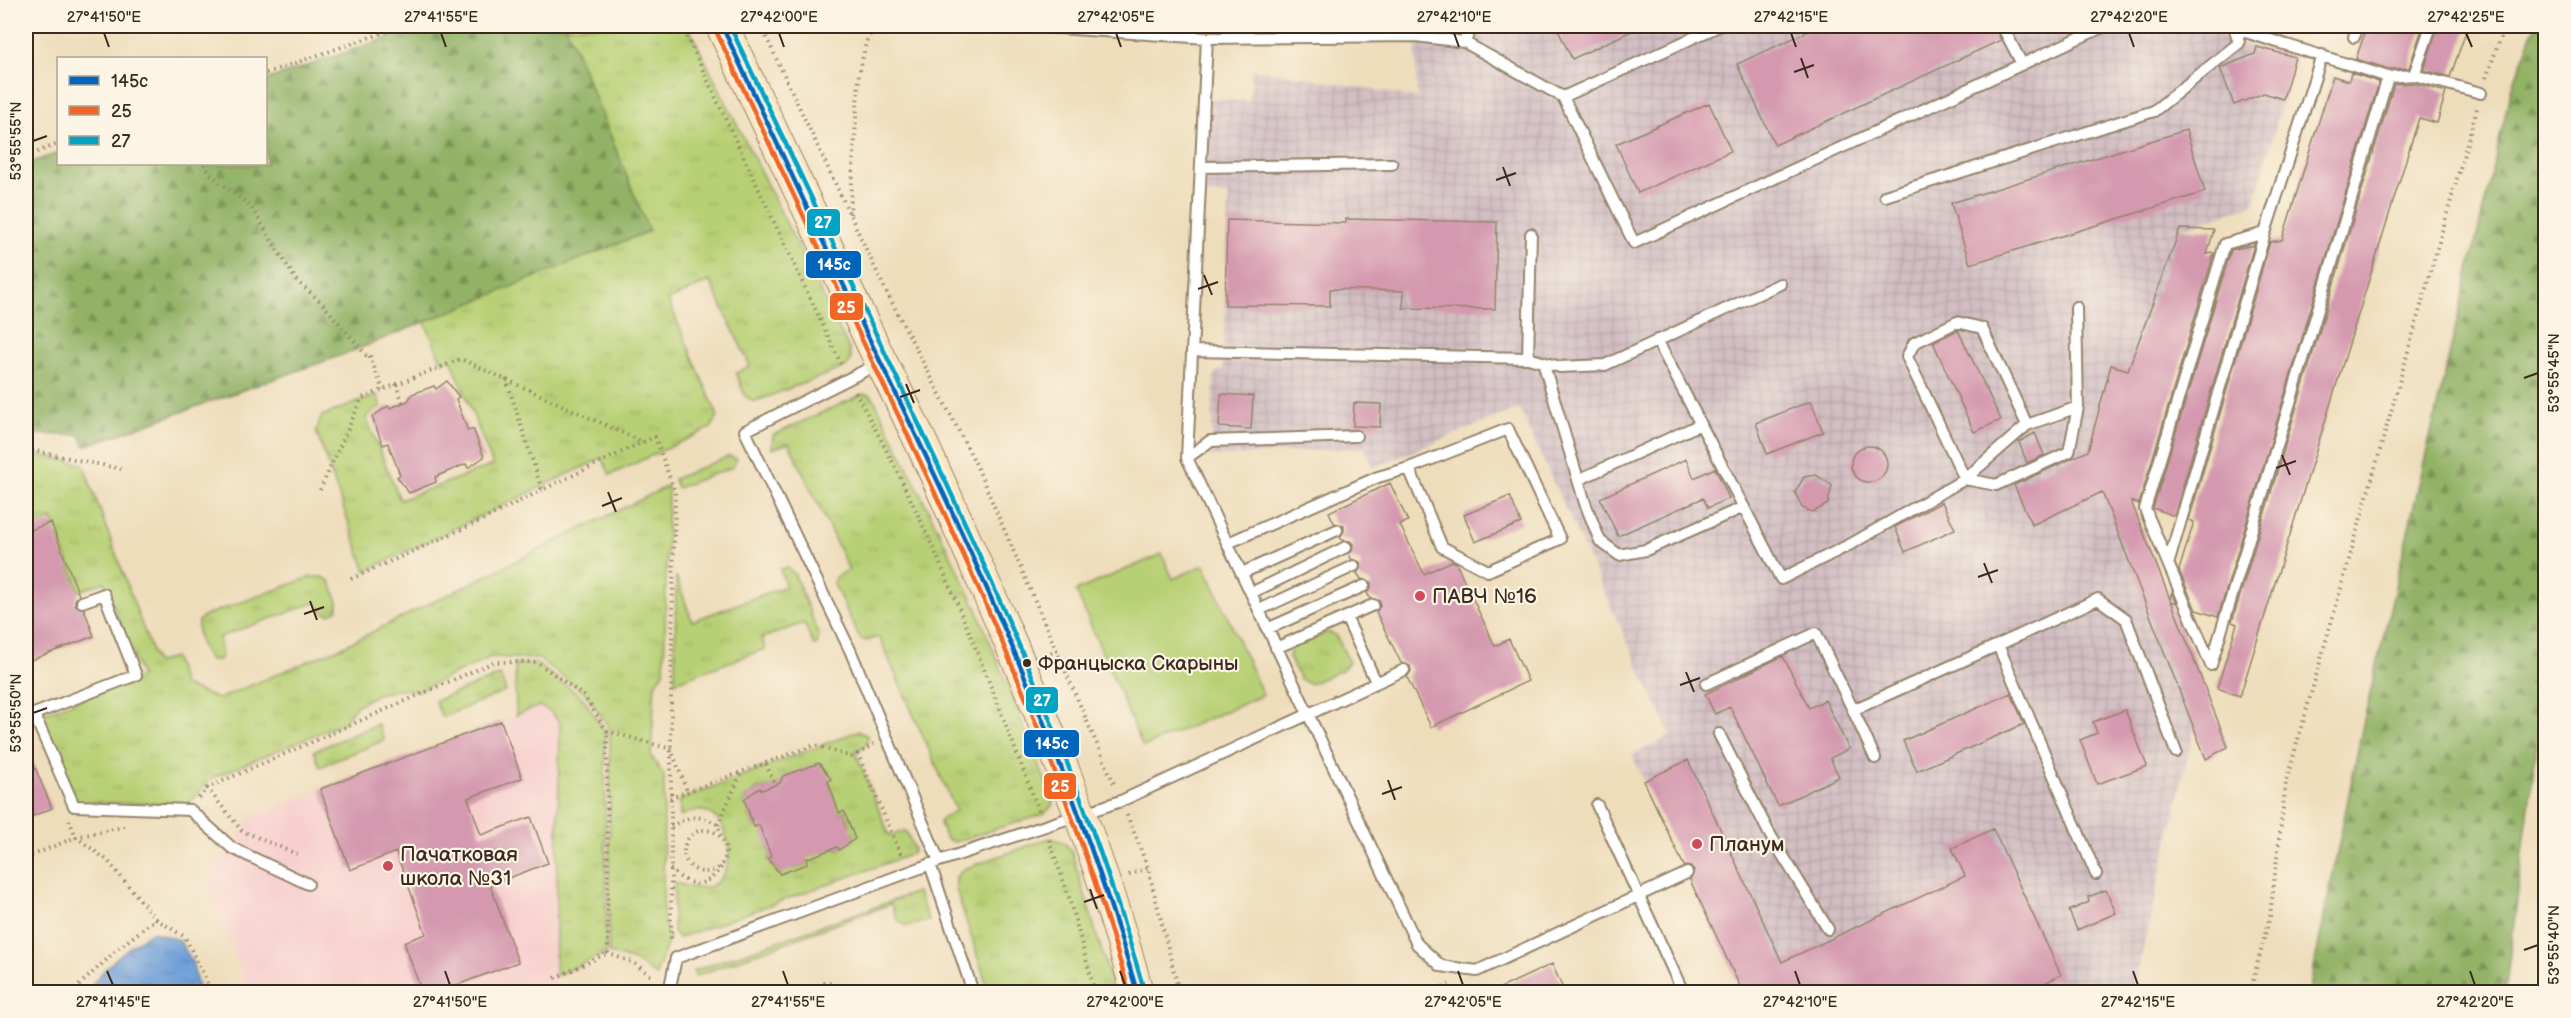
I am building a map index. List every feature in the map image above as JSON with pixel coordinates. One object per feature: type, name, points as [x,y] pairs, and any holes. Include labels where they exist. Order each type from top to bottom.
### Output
[{"type":"main road","points":[[722,26],[881,362],[908,413],[1017,655],[1082,813],[1137,993]]},
{"type":"lane","points":[[1029,26],[1207,38],[1416,36],[1464,42],[1563,97],[1634,243],[2105,26]]},
{"type":"lane","points":[[1464,42],[1473,26]]},
{"type":"lane","points":[[1563,97],[1719,26]]},
{"type":"lane","points":[[2002,26],[2022,64]]},
{"type":"lane","points":[[2354,37],[2358,26]]},
{"type":"lane","points":[[2414,75],[2431,26]]},
{"type":"lane","points":[[2235,27],[2388,77],[2414,75],[2481,93]]},
{"type":"lane","points":[[1885,196],[2154,111],[2239,43],[2235,27]]},
{"type":"lane","points":[[1207,38],[1186,458],[1417,944],[1441,966],[1477,971],[1687,873]]},
{"type":"lane","points":[[2169,561],[2265,233],[2322,55]]},
{"type":"lane","points":[[2265,233],[2225,244],[2145,509],[2169,561],[2211,665],[2388,77]]},
{"type":"lane","points":[[1201,167],[1392,164]]},
{"type":"lane","points":[[1528,358],[1531,234]]},
{"type":"lane","points":[[1193,351],[1528,358],[1560,367],[1605,364],[1780,284]]},
{"type":"lane","points":[[1965,479],[1996,485],[2069,452],[2078,407],[2076,307]]},
{"type":"lane","points":[[1965,479],[1906,357],[1914,343],[1957,321],[1982,328],[2027,425]]},
{"type":"lane","points":[[1657,340],[1781,579],[1851,544],[1965,479],[2027,425],[2078,407]]},
{"type":"lane","points":[[881,362],[745,431],[850,650],[935,862],[973,993]]},
{"type":"lane","points":[[1543,362],[1578,480],[1600,541],[1619,555],[1646,550],[1744,507]]},
{"type":"lane","points":[[1578,480],[1701,424]]},
{"type":"lane","points":[[1228,543],[1378,477],[1409,468],[1508,429],[1560,539],[1488,571],[1442,547],[1409,468]]},
{"type":"lane","points":[[1186,458],[1210,441],[1356,436]]},
{"type":"lane","points":[[1242,573],[1337,530]]},
{"type":"lane","points":[[1251,593],[1346,548]]},
{"type":"lane","points":[[1259,610],[1354,566]]},
{"type":"lane","points":[[1267,629],[1364,586]]},
{"type":"lane","points":[[82,602],[104,594],[136,675],[30,716],[74,806],[190,810],[232,848],[308,884]]},
{"type":"lane","points":[[1853,710],[2098,599],[2126,618],[2176,752]]},
{"type":"lane","points":[[1276,648],[1373,605]]},
{"type":"lane","points":[[1346,617],[1376,682]]},
{"type":"lane","points":[[1706,684],[1816,633],[1875,758]]},
{"type":"lane","points":[[1998,645],[2096,874]]},
{"type":"lane","points":[[669,993],[676,958],[935,862],[1121,801],[1404,670]]},
{"type":"lane","points":[[1719,734],[1769,833],[1828,928]]},
{"type":"lane","points":[[1597,805],[1683,993]]},
{"type":"path","points":[[267,73],[402,26]]},
{"type":"path","points":[[682,26],[848,380],[877,430],[973,639],[1068,894],[1095,993]]},
{"type":"path","points":[[760,26],[885,289],[975,462],[1148,868],[1179,993]]},
{"type":"path","points":[[850,215],[859,75],[866,42],[875,26]]},
{"type":"path","points":[[2250,993],[2270,916],[2286,782],[2481,93],[2505,26]]},
{"type":"path","points":[[26,156],[57,144]]},
{"type":"path","points":[[205,165],[210,174],[251,207],[296,280],[322,303],[366,355],[369,354],[383,390]]},
{"type":"path","points":[[320,490],[362,398],[461,359],[643,442]]},
{"type":"path","points":[[506,379],[542,490]]},
{"type":"path","points":[[396,384],[403,403]]},
{"type":"path","points":[[351,579],[655,437],[675,492],[670,798],[672,939],[668,950]]},
{"type":"path","points":[[26,448],[122,469]]},
{"type":"path","points":[[190,810],[207,788],[494,662],[537,662],[584,696],[608,731],[608,953]]},
{"type":"path","points":[[608,731],[671,749]]},
{"type":"path","points":[[670,798],[815,745],[851,757],[874,743],[872,734]]},
{"type":"path","points":[[671,749],[687,791]]},
{"type":"path","points":[[858,754],[904,863],[911,871]]},
{"type":"path","points":[[766,763],[775,785]]},
{"type":"path","points":[[718,825],[741,772]]},
{"type":"path","points":[[207,788],[242,831],[297,854]]},
{"type":"path","points":[[67,816],[76,837],[107,860],[156,919],[185,937],[212,993]]},
{"type":"path","points":[[670,827],[685,818],[703,816],[718,825],[722,837],[724,863],[714,877],[701,884],[683,882],[670,869]]},
{"type":"path","points":[[26,858],[76,837],[133,825]]},
{"type":"path","points":[[722,837],[709,829],[694,832],[684,844],[684,852],[685,860],[696,871],[712,872],[724,863]]},
{"type":"path","points":[[26,844],[31,856]]},
{"type":"path","points":[[72,993],[120,947],[156,919]]},
{"type":"path","points":[[555,978],[608,953],[634,963],[657,981],[661,970]]},
{"type":"path","points":[[2543,993],[2546,975]]},
{"type":"path","points":[[801,993],[826,982],[844,989],[845,993]]},
{"type":"path","points":[[26,986],[28,993]]},
{"type":"shaded area","points":[[1415,26],[2218,26],[2224,40],[2295,57],[2254,204],[2180,229],[2128,370],[2103,462],[2194,729],[2133,992],[1743,992],[1632,755],[1671,736],[1519,408],[1372,468],[1365,447],[1211,457],[1214,373],[1223,369],[1229,195],[1206,194],[1210,99],[1249,102],[1252,70],[1276,72],[1417,98]]},
{"type":"shaded area","name":"Пачатковая школа №31","points":[[539,706],[550,711],[560,723],[555,992],[248,992],[207,884],[251,817]]},
{"type":"green space","points":[[421,26],[566,26],[649,231],[353,351],[85,446],[80,435],[26,434],[26,164],[57,153],[57,165],[267,165],[267,80]]},
{"type":"green space","points":[[566,26],[688,26],[849,349],[851,360],[846,367],[754,402],[745,396],[736,373],[750,366],[710,281],[668,300],[718,416],[711,428],[610,475],[602,458],[366,571],[316,431],[322,416],[377,395],[381,406],[366,417],[400,500],[493,465],[451,359],[442,362],[424,320],[648,231]]},
{"type":"green space","points":[[2535,26],[2546,26],[2546,675],[2505,992],[2309,992],[2364,720],[2511,90]]},
{"type":"green space","points":[[863,394],[871,395],[874,399],[975,605],[1053,800],[1052,806],[1044,814],[954,842],[946,839],[940,823],[943,817],[956,811],[879,637],[867,641],[860,639],[833,582],[836,576],[849,570],[789,443],[772,449],[773,435]]},
{"type":"green space","points":[[26,452],[83,464],[156,663],[174,657],[183,685],[218,699],[342,647],[668,486],[664,672],[655,684],[651,756],[664,776],[663,920],[669,938],[656,976],[635,961],[609,953],[610,729],[586,694],[539,659],[491,657],[418,691],[400,689],[377,694],[356,706],[343,723],[212,778],[187,805],[77,802],[39,715],[141,676],[104,582],[79,591],[52,519],[26,529]]},
{"type":"green space","points":[[729,456],[737,459],[733,467],[677,488],[674,479]]},
{"type":"green space","points":[[1162,554],[1173,579],[1204,565],[1263,695],[1143,747],[1076,591]]},
{"type":"green space","points":[[788,568],[795,575],[819,636],[817,644],[814,646],[804,623],[762,638],[765,649],[675,682],[676,576],[692,621],[786,586],[780,569]]},
{"type":"green space","points":[[311,577],[322,577],[330,581],[338,602],[338,609],[331,614],[325,613],[317,602],[219,637],[222,656],[218,660],[210,660],[200,642],[198,621],[206,615]]},
{"type":"green space","points":[[1328,632],[1336,635],[1349,662],[1342,670],[1310,684],[1300,679],[1289,657],[1291,648]]},
{"type":"green space","points":[[515,664],[537,664],[582,697],[605,731],[606,953],[555,976],[560,723],[550,711],[539,706],[516,715]]},
{"type":"green space","points":[[500,675],[506,691],[442,717],[435,701]]},
{"type":"green space","points":[[378,724],[384,740],[320,767],[314,751]]},
{"type":"green space","points":[[858,731],[868,736],[866,746],[855,751],[889,835],[906,831],[914,849],[912,854],[678,938],[673,932],[674,883],[702,888],[717,882],[726,870],[729,855],[727,839],[721,824],[710,814],[697,811],[680,817],[680,800]],"holes":[[[828,781],[838,813],[845,811],[850,825],[847,827],[855,838],[839,850],[837,847],[805,857],[807,864],[793,869],[791,866],[780,874],[768,859],[771,856],[761,824],[754,827],[749,813],[752,810],[744,799],[759,788],[762,790],[782,783]]]},
{"type":"green space","points":[[1050,838],[1063,842],[1071,850],[1114,992],[989,992],[956,889],[956,877],[964,869]]},
{"type":"green space","points":[[917,892],[929,921],[906,926],[897,919],[891,904],[695,976],[693,971]]},
{"type":"green space","points":[[826,985],[842,992],[806,992]]},
{"type":"water","points":[[152,932],[179,940],[192,961],[199,992],[87,992],[116,958]]},
{"type":"building","points":[[1556,26],[1642,26],[1572,59]]},
{"type":"building","points":[[1820,26],[1994,26],[2001,40],[1775,145],[1737,64]]},
{"type":"building","points":[[2367,26],[2423,26],[2409,68],[2389,69],[2356,59]]},
{"type":"building","points":[[2438,26],[2468,26],[2450,77],[2424,70]]},
{"type":"building","points":[[2257,47],[2295,57],[2283,99],[2264,93],[2234,105],[2220,68],[2255,54]]},
{"type":"building","points":[[2351,73],[2379,82],[2218,617],[2196,610],[2179,570],[2194,522],[2189,520],[2270,242],[2282,240],[2333,76],[2349,81]]},
{"type":"building","points":[[2413,83],[2446,92],[2437,123],[2419,118],[2240,696],[2217,688],[2237,624],[2232,622],[2394,84]]},
{"type":"building","points":[[1709,103],[1731,151],[1638,193],[1616,144]]},
{"type":"building","points":[[2186,130],[2205,192],[1970,264],[1951,203]]},
{"type":"building","points":[[1346,219],[1497,222],[1495,309],[1403,308],[1404,291],[1330,289],[1330,306],[1225,305],[1227,220],[1346,223]]},
{"type":"building","points":[[2180,229],[2214,230],[2207,254],[2214,253],[2139,504],[2131,501],[2170,599],[2172,592],[2177,603],[2171,601],[2228,747],[2206,759],[2102,492],[2032,525],[2014,485],[2088,451],[2111,365],[2128,370]]},
{"type":"building","points":[[2254,245],[2174,516],[2153,508],[2231,250]]},
{"type":"building","points":[[1958,330],[2001,420],[1974,432],[1933,342]]},
{"type":"building","points":[[447,381],[459,397],[456,399],[468,431],[473,429],[484,457],[468,468],[466,464],[435,477],[436,482],[409,493],[397,477],[400,475],[388,443],[383,445],[372,417],[388,406],[390,408],[408,401],[412,394],[434,386],[436,389]]},
{"type":"building","points":[[1221,394],[1253,396],[1251,429],[1219,427]]},
{"type":"building","points":[[1811,401],[1823,432],[1767,454],[1756,423]]},
{"type":"building","points":[[1354,403],[1381,404],[1380,427],[1353,426]]},
{"type":"building","points":[[2035,433],[2044,455],[2027,463],[2019,442]]},
{"type":"building","points":[[1869,446],[1882,451],[1887,464],[1882,477],[1869,482],[1856,477],[1851,464],[1856,451]]},
{"type":"building","points":[[1686,459],[1694,478],[1715,468],[1729,498],[1708,508],[1703,498],[1618,536],[1600,498]]},
{"type":"building","points":[[1816,475],[1832,485],[1828,504],[1813,512],[1802,508],[1795,492],[1804,477]]},
{"type":"building","name":"ПАВЧ №16","points":[[1390,483],[1408,521],[1400,525],[1424,574],[1452,561],[1456,563],[1495,646],[1509,639],[1528,681],[1431,727],[1407,677],[1411,671],[1410,666],[1401,663],[1376,612],[1380,601],[1370,598],[1367,593],[1371,582],[1361,579],[1357,573],[1361,567],[1360,562],[1351,559],[1349,554],[1353,544],[1342,540],[1340,537],[1344,526],[1334,523],[1329,512]]},
{"type":"building","points":[[1510,496],[1521,523],[1475,542],[1464,515]]},
{"type":"building","points":[[1942,502],[1955,529],[1905,552],[1895,527]]},
{"type":"building","points":[[51,522],[79,595],[75,600],[75,605],[84,609],[94,636],[26,662],[26,532]]},
{"type":"building","points":[[1783,656],[1809,708],[1825,700],[1849,749],[1830,758],[1839,777],[1778,806],[1730,707],[1715,714],[1705,694]]},
{"type":"building","points":[[2011,693],[2024,724],[1917,771],[1903,741]]},
{"type":"building","points":[[2125,710],[2147,766],[2097,784],[2080,740],[2097,733],[2093,722]]},
{"type":"building","points":[[501,721],[522,778],[468,798],[481,835],[531,817],[548,863],[490,885],[518,962],[436,993],[422,993],[404,942],[426,934],[396,852],[350,870],[320,789]]},
{"type":"building","points":[[26,746],[52,808],[26,819]]},
{"type":"building","points":[[1688,760],[1782,962],[1965,876],[1952,848],[1993,829],[2061,975],[2025,993],[1743,993],[1690,880],[1694,870],[1684,866],[1644,781]]},
{"type":"building","points":[[819,763],[831,779],[828,781],[839,813],[844,811],[855,839],[839,850],[837,847],[806,859],[807,864],[780,874],[768,859],[771,856],[759,825],[754,827],[744,799],[760,788],[762,790],[780,783],[783,776]]},
{"type":"building","points":[[2106,890],[2116,913],[2077,930],[2069,911],[2089,902],[2088,897]]},
{"type":"building","points":[[1552,964],[1565,993],[1490,993]]},
{"type":"transit line","name":"145с","points":[[722,26],[989,593],[1054,750],[1084,830],[1137,992]]},
{"type":"transit line","name":"27","points":[[730,26],[995,589],[1061,747],[1091,827],[1144,990]]},
{"type":"transit line","name":"25","points":[[715,29],[946,517],[1015,672],[1077,830],[1129,992]]},
{"type":"place","name":"ПАВЧ №16","points":[[1420,596]]},
{"type":"place","name":"Францыска Скарыны","points":[[1027,663]]},
{"type":"place","name":"Планум","points":[[1697,844]]},
{"type":"place","name":"Пачатковая школа №31","points":[[388,866]]}]
